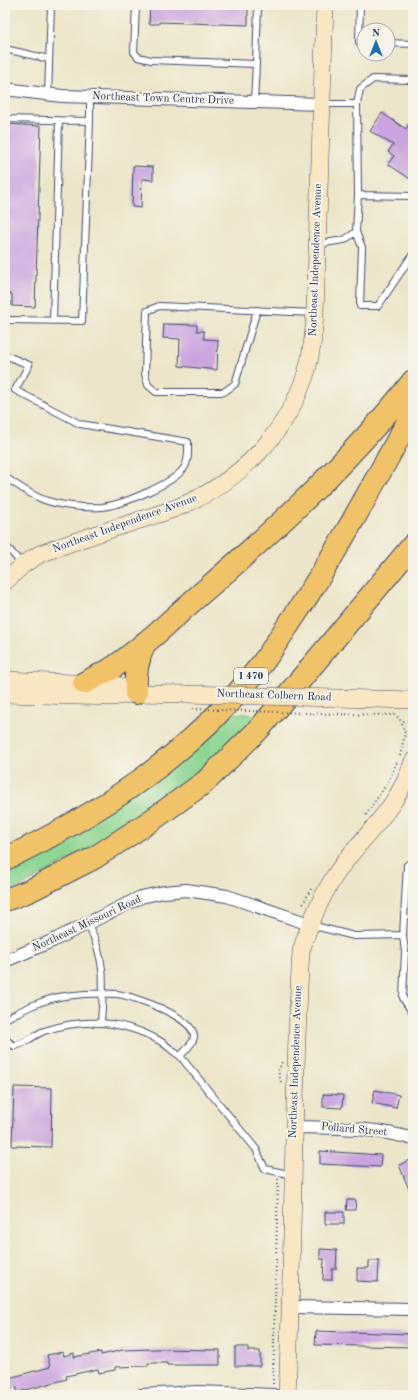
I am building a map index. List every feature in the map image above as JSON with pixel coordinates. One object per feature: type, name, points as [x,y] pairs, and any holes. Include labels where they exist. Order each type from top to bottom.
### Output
[{"type":"highway","points":[[84,683],[111,669],[145,643],[235,564],[345,459],[387,414],[413,381]]},
{"type":"highway","name":"I 470","points":[[5,859],[50,838],[94,813],[141,782],[199,732],[232,699],[261,665],[332,557],[413,412]]},
{"type":"highway","points":[[5,900],[29,891],[94,858],[152,820],[204,782],[260,728],[413,545]]},
{"type":"highway","points":[[136,693],[137,662],[145,643]]},
{"type":"street","name":"Northeast Independence Avenue","points":[[12,573],[40,554],[65,544],[179,507],[204,495],[250,463],[269,441],[285,418],[297,395],[310,357],[315,313],[325,5]]},
{"type":"street","name":"Northeast Town Centre Drive","points":[[5,89],[48,95],[90,97],[322,104]]},
{"type":"street","name":"Northeast Colbern Road","points":[[5,680],[116,685],[136,693],[186,701],[335,706],[413,700]]},
{"type":"street","name":"Northeast Colbern Road","points":[[5,694],[114,697],[136,693]]},
{"type":"street","name":"Northeast Independence Avenue","points":[[287,1395],[291,1307],[294,1126],[301,951],[309,924],[322,896],[339,870],[394,803],[413,761]]},
{"type":"street","name":"Northeast Missouri Road","points":[[5,961],[88,924],[141,897],[164,892],[186,890],[227,896],[309,924]]},
{"type":"street","name":"Pollard Street","points":[[294,1126],[362,1128],[394,1134],[413,1140]]},
{"type":"street","points":[[291,1307],[413,1309]]},
{"type":"street","points":[[141,1395],[198,1392],[272,1395]]},
{"type":"lane","points":[[48,95],[51,5]]},
{"type":"lane","points":[[136,5],[134,52],[138,57],[152,60],[256,64]]},
{"type":"lane","points":[[254,102],[258,5]]},
{"type":"lane","points":[[360,5],[360,22]]},
{"type":"lane","points":[[396,43],[413,44]]},
{"type":"lane","points":[[5,49],[49,59]]},
{"type":"lane","points":[[413,80],[373,79],[360,90],[357,104],[358,195],[356,232],[362,247],[360,306],[378,306],[413,254]]},
{"type":"lane","points":[[5,320],[82,321],[90,97]]},
{"type":"lane","points":[[322,104],[357,104]]},
{"type":"lane","points":[[5,119],[90,121]]},
{"type":"lane","points":[[53,321],[60,121]]},
{"type":"lane","points":[[358,195],[413,196]]},
{"type":"lane","points":[[317,244],[344,240],[356,232]]},
{"type":"lane","points":[[257,310],[235,384],[224,392],[156,392],[148,385],[145,374],[147,311],[159,306],[257,310],[315,313]]},
{"type":"lane","points":[[5,355],[29,365],[16,390],[66,418],[80,424],[188,442],[188,458],[185,468],[173,480],[155,489],[103,507],[78,507],[43,499],[5,477]]},
{"type":"lane","points":[[5,545],[12,573]]},
{"type":"lane","points":[[413,861],[408,865],[403,935],[405,952],[403,998],[410,1009],[413,1010]]},
{"type":"lane","points":[[406,890],[413,890]]},
{"type":"lane","points":[[88,924],[98,945],[102,964],[103,994],[100,1022]]},
{"type":"lane","points":[[309,924],[354,936],[403,935]]},
{"type":"lane","points":[[5,1020],[27,1007],[59,998],[118,994],[152,1004],[188,1024],[193,1030],[194,1037],[192,1042],[180,1056]]},
{"type":"lane","points":[[5,1038],[14,1046],[19,1046],[42,1032],[69,1024],[100,1022],[140,1032],[161,1042],[180,1056],[256,1149],[265,1169],[293,1175]]},
{"type":"path","points":[[186,701],[335,706],[396,715],[401,721],[413,721]]},
{"type":"green space","points":[[228,713],[263,715],[220,757],[145,819],[5,895],[5,866]]},
{"type":"building","points":[[150,5],[248,5],[248,25],[159,22],[159,24],[149,24]]},
{"type":"building","points":[[382,113],[406,129],[413,118],[413,181],[388,164],[394,156],[388,152],[393,145],[370,131]]},
{"type":"building","points":[[5,124],[41,126],[35,307],[12,306],[12,294],[5,293]]},
{"type":"building","points":[[133,166],[153,167],[153,180],[142,179],[141,208],[132,207]]},
{"type":"building","points":[[164,324],[197,325],[197,331],[204,331],[204,339],[218,340],[217,370],[179,366],[180,339],[163,338]]},
{"type":"building","points":[[14,1087],[52,1088],[51,1147],[12,1146]]},
{"type":"building","points":[[375,1090],[399,1095],[396,1108],[372,1103]]},
{"type":"building","points":[[323,1094],[343,1095],[342,1108],[323,1107]]},
{"type":"building","points":[[320,1151],[381,1155],[380,1167],[320,1164]]},
{"type":"building","points":[[410,1160],[413,1168],[413,1199],[399,1165]]},
{"type":"building","points":[[347,1200],[356,1200],[355,1210],[346,1210]]},
{"type":"building","points":[[325,1212],[344,1212],[344,1224],[325,1224]]},
{"type":"building","points":[[320,1249],[337,1250],[336,1269],[332,1269],[332,1280],[323,1280],[324,1259],[320,1259]]},
{"type":"building","points":[[369,1261],[379,1261],[378,1282],[357,1281],[357,1268],[369,1268]]},
{"type":"building","points":[[316,1331],[413,1334],[413,1347],[315,1345]]},
{"type":"building","points":[[235,1347],[248,1347],[248,1351],[260,1351],[260,1366],[235,1366]]},
{"type":"building","points":[[123,1350],[220,1350],[220,1365],[167,1365],[167,1363],[148,1363],[148,1366],[115,1367],[115,1370],[99,1373],[98,1369],[66,1376],[67,1379],[18,1392],[16,1387],[5,1390],[5,1379],[50,1367],[47,1355],[63,1352],[64,1356],[74,1353],[74,1357],[101,1352],[101,1355]]}]
